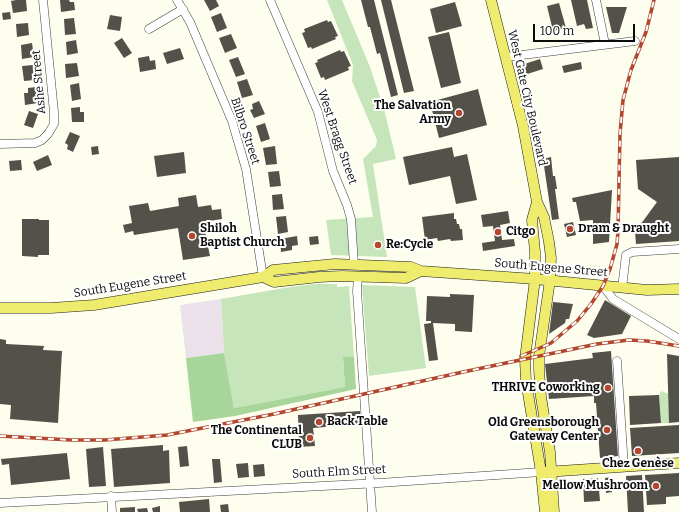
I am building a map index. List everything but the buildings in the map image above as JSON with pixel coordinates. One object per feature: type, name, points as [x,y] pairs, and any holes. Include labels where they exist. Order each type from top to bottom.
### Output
[{"type":"main road","name":"West Gate City Boulevard","points":[[490,0],[523,126],[537,202],[544,217],[551,258],[550,280],[539,356],[541,397],[550,452],[547,472]]},
{"type":"main road","name":"West Gate City Boulevard","points":[[537,202],[532,220],[535,252],[535,279],[525,359],[529,399],[547,472]]},
{"type":"main road","name":"South Eugene Street","points":[[0,308],[86,306],[263,277],[273,270],[319,265],[354,264],[411,267],[421,271],[550,280],[647,290],[679,289]]},
{"type":"main road","name":"South Eugene Street","points":[[263,277],[274,282],[319,277],[358,276],[406,278],[421,271]]},
{"type":"main road","name":"South Elm Street","points":[[547,472],[679,463]]},
{"type":"main road","points":[[545,512],[547,472]]},
{"type":"main road","points":[[547,472],[554,512]]},
{"type":"street","name":"Ashe Street","points":[[0,144],[35,143],[42,140],[48,134],[54,124],[43,0]]},
{"type":"street","name":"Bilbro Street","points":[[177,0],[190,22],[232,121],[246,169],[263,277]]},
{"type":"street","name":"West Bragg Street","points":[[270,0],[318,112],[333,171],[348,205],[351,219],[354,264]]},
{"type":"street","points":[[596,0],[605,44]]},
{"type":"street","points":[[149,29],[183,9]]},
{"type":"street","points":[[506,57],[635,41]]},
{"type":"street","points":[[622,288],[626,255],[632,252],[679,249]]},
{"type":"street","points":[[358,276],[357,291],[372,512]]},
{"type":"street","points":[[603,286],[614,298],[679,339]]},
{"type":"street","points":[[617,361],[624,467]]},
{"type":"street","name":"South Elm Street","points":[[0,503],[547,472]]},
{"type":"street","points":[[111,496],[112,512]]},
{"type":"shaded area","points":[[221,299],[224,353],[186,358],[180,305]]},
{"type":"green space","points":[[327,0],[342,0],[370,67],[384,109],[396,159],[373,164],[387,257],[331,255],[326,220],[373,217],[363,159],[376,146],[377,140],[352,81],[353,65]]},
{"type":"green space","points":[[314,284],[337,284],[337,287],[349,286],[354,357],[343,358],[345,387],[234,408],[224,353],[221,299]]},
{"type":"green space","points":[[362,285],[415,287],[426,368],[369,376]]},
{"type":"green space","points":[[224,353],[234,408],[345,387],[343,357],[354,357],[356,389],[235,416],[193,422],[186,358]]},
{"type":"green space","points":[[661,391],[669,394],[669,423],[661,423],[659,395]]},
{"type":"railway","points":[[521,356],[551,343],[577,321],[603,286],[610,269],[617,244],[620,134],[623,100],[631,70],[646,32],[654,0]]},
{"type":"railway","points":[[0,436],[71,440],[105,440],[167,435],[274,414],[597,344],[629,340],[679,346]]},
{"type":"place","name":"The Salvation Army","points":[[459,113]]},
{"type":"place","name":"Dram & Draught","points":[[570,229]]},
{"type":"place","name":"Citgo","points":[[498,232]]},
{"type":"place","name":"Shiloh Baptist Church","points":[[192,236]]},
{"type":"place","name":"Re:Cycle","points":[[378,245]]},
{"type":"place","name":"THRIVE Coworking","points":[[608,388]]},
{"type":"place","name":"Back Table","points":[[319,422]]},
{"type":"place","name":"Old Greensborough Gateway Center","points":[[607,430]]},
{"type":"place","name":"The Continental CLUB","points":[[310,438]]},
{"type":"place","name":"Chez Genèse","points":[[638,451]]},
{"type":"place","name":"Mellow Mushroom","points":[[656,486]]}]
